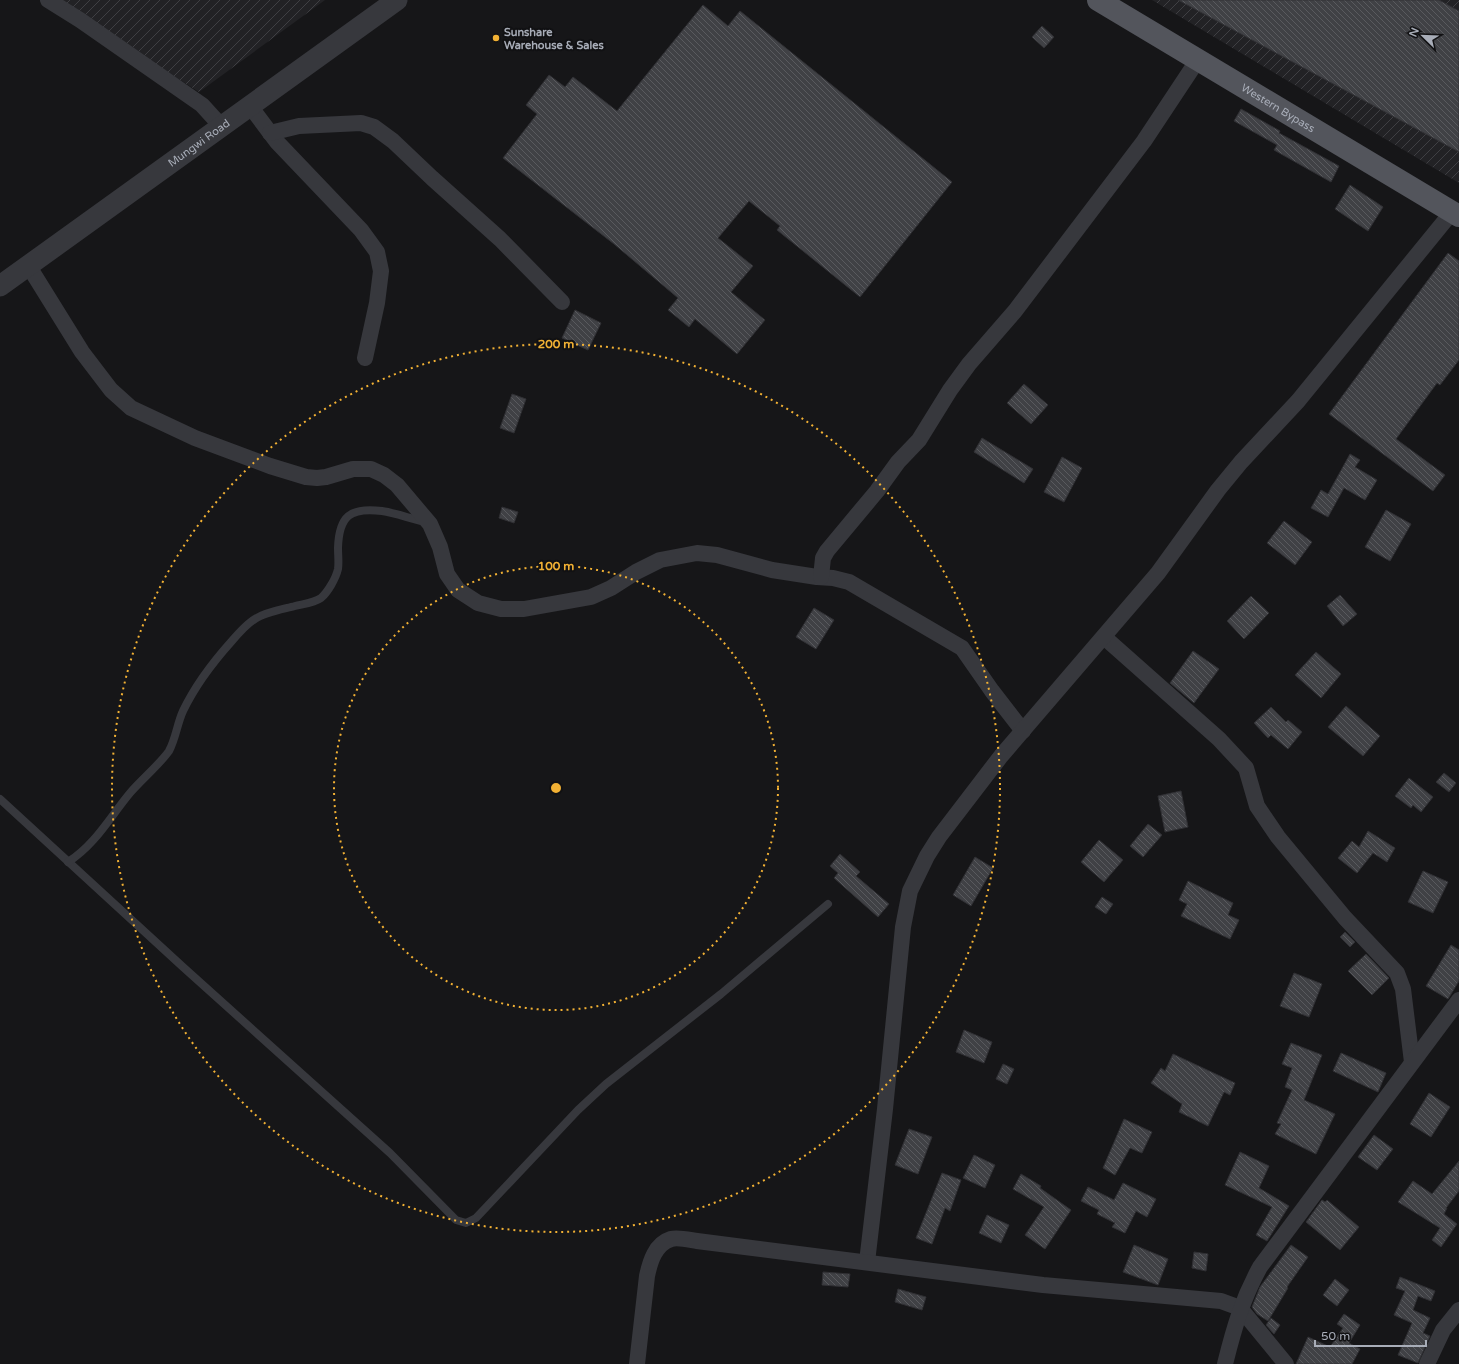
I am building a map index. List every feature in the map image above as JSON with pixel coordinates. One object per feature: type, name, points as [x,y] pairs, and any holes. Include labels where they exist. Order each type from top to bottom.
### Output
[{"type":"main road","name":"Western Bypass","points":[[1098,0],[1197,61],[1456,214]]},
{"type":"street","points":[[48,0],[80,20],[202,105],[222,127]]},
{"type":"street","name":"Mungwi Road","points":[[0,286],[397,0]]},
{"type":"street","points":[[821,577],[823,558],[827,551],[872,497],[898,462],[919,440],[950,390],[969,364],[1015,311],[1144,141],[1197,61]]},
{"type":"street","points":[[250,106],[270,133],[361,230],[377,252],[381,271],[377,303],[365,358]]},
{"type":"street","points":[[270,133],[299,126],[361,123],[374,127],[393,140],[432,178],[500,239],[562,302]]},
{"type":"street","points":[[867,1262],[885,1109],[903,927],[910,891],[917,875],[939,837],[1001,756],[1168,561],[1218,490],[1241,462],[1298,401],[1456,214]]},
{"type":"street","points":[[28,265],[82,352],[111,390],[131,408],[195,438],[270,466],[306,477],[317,478],[353,469],[371,469],[384,475],[397,485],[430,524],[440,547],[448,574],[458,590],[478,602],[501,609],[524,609],[591,597],[611,588],[636,572],[660,560],[697,553],[717,555],[772,570],[834,578],[849,582],[962,648],[992,691],[1023,731]]},
{"type":"street","points":[[1104,637],[1219,739],[1246,768],[1257,806],[1278,837],[1345,918],[1397,973],[1403,989],[1412,1062]]},
{"type":"street","points":[[1225,1364],[1240,1308],[1260,1268],[1459,1000]]},
{"type":"street","points":[[637,1364],[647,1276],[650,1262],[658,1248],[671,1239],[867,1262],[1043,1285],[1221,1301],[1240,1308],[1286,1364]]},
{"type":"street","points":[[1427,1364],[1443,1330],[1459,1310]]},
{"type":"lane","points":[[68,862],[85,850],[130,793],[168,751],[174,739],[183,711],[202,681],[232,642],[255,619],[273,612],[312,602],[321,598],[338,569],[338,541],[341,527],[345,519],[350,515],[362,511],[382,511],[430,524]]},
{"type":"lane","points":[[0,799],[183,967],[390,1153],[456,1220],[466,1224],[476,1218],[578,1110],[606,1084],[721,994],[828,904]]},
{"type":"shaded area","points":[[55,0],[325,0],[199,92]]},
{"type":"shaded area","points":[[1152,0],[1459,0],[1459,183]]},
{"type":"building","points":[[1178,0],[1439,0],[1459,11],[1459,152]]},
{"type":"building","points":[[703,5],[728,26],[740,11],[952,182],[860,297],[777,230],[780,226],[749,201],[718,238],[753,266],[731,292],[765,320],[737,354],[695,319],[689,327],[668,310],[678,298],[614,244],[503,158],[537,114],[526,105],[549,75],[565,87],[573,77],[617,111]]},
{"type":"building","points":[[1042,26],[1054,37],[1044,48],[1032,37]]},
{"type":"building","points":[[1241,109],[1280,131],[1279,133],[1339,166],[1331,182],[1274,150],[1277,145],[1234,121]]},
{"type":"building","points":[[1350,185],[1383,207],[1368,231],[1335,209]]},
{"type":"building","points":[[1448,253],[1459,261],[1459,360],[1440,385],[1437,383],[1396,439],[1445,475],[1433,491],[1329,414]]},
{"type":"building","points":[[575,310],[601,323],[588,350],[562,338]]},
{"type":"building","points":[[1024,384],[1048,405],[1031,424],[1007,403]]},
{"type":"building","points":[[512,394],[526,399],[514,433],[500,428]]},
{"type":"building","points":[[982,438],[1033,469],[1024,483],[974,452]]},
{"type":"building","points":[[1350,454],[1360,460],[1355,467],[1377,480],[1365,500],[1344,488],[1328,517],[1311,508],[1321,490],[1328,494]]},
{"type":"building","points":[[1062,457],[1082,468],[1064,502],[1044,492]]},
{"type":"building","points":[[502,507],[518,512],[514,523],[499,518]]},
{"type":"building","points":[[1386,510],[1411,524],[1390,561],[1365,547]]},
{"type":"building","points":[[1284,521],[1312,542],[1295,565],[1267,543]]},
{"type":"building","points":[[1340,595],[1357,614],[1343,626],[1327,606]]},
{"type":"building","points":[[1251,596],[1269,613],[1244,639],[1227,621]]},
{"type":"building","points":[[814,608],[834,620],[816,649],[796,637]]},
{"type":"building","points":[[1193,651],[1219,669],[1194,703],[1170,683]]},
{"type":"building","points":[[1316,652],[1341,674],[1321,698],[1295,675]]},
{"type":"building","points":[[1346,706],[1380,736],[1363,756],[1328,727]]},
{"type":"building","points":[[1271,707],[1286,722],[1288,720],[1302,732],[1288,749],[1271,735],[1268,738],[1254,723]]},
{"type":"building","points":[[1444,773],[1456,783],[1449,792],[1436,782]]},
{"type":"building","points":[[1409,778],[1433,797],[1421,812],[1413,805],[1411,808],[1395,796]]},
{"type":"building","points":[[1181,791],[1188,827],[1165,832],[1158,796]]},
{"type":"building","points":[[1148,824],[1162,835],[1143,857],[1130,846]]},
{"type":"building","points":[[1368,831],[1395,848],[1387,862],[1373,853],[1357,873],[1338,858],[1352,841],[1359,847]]},
{"type":"building","points":[[1099,840],[1123,860],[1104,882],[1081,862]]},
{"type":"building","points":[[840,854],[860,872],[856,876],[889,904],[878,917],[834,878],[838,873],[830,866]]},
{"type":"building","points":[[975,857],[993,868],[971,906],[953,895]]},
{"type":"building","points":[[1423,871],[1448,882],[1433,913],[1408,902]]},
{"type":"building","points":[[1188,881],[1233,903],[1228,915],[1239,920],[1230,939],[1181,916],[1187,904],[1179,900]]},
{"type":"building","points":[[1102,897],[1113,904],[1106,914],[1095,907]]},
{"type":"building","points":[[1345,932],[1355,942],[1350,947],[1340,937]]},
{"type":"building","points":[[1451,945],[1459,950],[1459,981],[1448,999],[1426,986]]},
{"type":"building","points":[[1366,954],[1389,978],[1372,995],[1348,971]]},
{"type":"building","points":[[1294,973],[1322,984],[1309,1017],[1280,1006]]},
{"type":"building","points":[[964,1030],[992,1042],[984,1063],[956,1052]]},
{"type":"building","points":[[1291,1043],[1322,1055],[1304,1100],[1335,1114],[1316,1154],[1275,1134],[1281,1124],[1277,1123],[1292,1090],[1285,1087],[1292,1068],[1282,1064]]},
{"type":"building","points":[[1341,1053],[1386,1073],[1378,1092],[1333,1071]]},
{"type":"building","points":[[1173,1054],[1235,1083],[1230,1095],[1224,1092],[1208,1126],[1179,1112],[1182,1104],[1151,1083],[1161,1068],[1165,1071]]},
{"type":"building","points":[[1003,1064],[1014,1069],[1007,1084],[996,1079]]},
{"type":"building","points":[[1429,1093],[1450,1107],[1431,1137],[1410,1124]]},
{"type":"building","points":[[1124,1119],[1152,1132],[1142,1153],[1130,1148],[1115,1175],[1103,1168]]},
{"type":"building","points":[[909,1129],[932,1137],[918,1174],[895,1165]]},
{"type":"building","points":[[1374,1135],[1393,1149],[1377,1170],[1358,1157]]},
{"type":"building","points":[[1240,1152],[1269,1166],[1259,1188],[1289,1206],[1267,1241],[1256,1235],[1272,1207],[1225,1185]]},
{"type":"building","points":[[974,1155],[995,1165],[985,1188],[963,1178]]},
{"type":"building","points":[[1459,1161],[1459,1191],[1446,1208],[1444,1214],[1457,1224],[1441,1247],[1432,1240],[1440,1228],[1398,1202],[1413,1181],[1432,1194]]},
{"type":"building","points":[[942,1173],[961,1180],[950,1211],[945,1208],[932,1244],[916,1238]]},
{"type":"building","points":[[1021,1174],[1041,1186],[1040,1188],[1071,1210],[1045,1249],[1025,1235],[1044,1207],[1013,1189]]},
{"type":"building","points":[[1123,1183],[1156,1199],[1147,1217],[1136,1211],[1125,1233],[1112,1227],[1115,1223],[1097,1214],[1099,1210],[1081,1201],[1088,1187],[1114,1200]]},
{"type":"building","points":[[1322,1200],[1325,1202],[1327,1200],[1359,1227],[1340,1250],[1306,1222]]},
{"type":"building","points":[[987,1215],[1009,1225],[1001,1243],[979,1233]]},
{"type":"building","points":[[1134,1245],[1168,1259],[1158,1285],[1123,1272]]},
{"type":"building","points":[[1291,1245],[1308,1257],[1287,1287],[1288,1288],[1268,1321],[1257,1314],[1252,1307],[1260,1287]]},
{"type":"building","points":[[1194,1252],[1208,1254],[1206,1271],[1192,1268]]},
{"type":"building","points":[[823,1272],[850,1274],[848,1287],[822,1285]]},
{"type":"building","points":[[1400,1277],[1435,1291],[1431,1301],[1418,1296],[1413,1310],[1430,1318],[1423,1333],[1430,1336],[1418,1363],[1398,1355],[1412,1323],[1394,1315],[1405,1291],[1396,1288]]},
{"type":"building","points":[[1335,1279],[1349,1290],[1337,1306],[1323,1295]]},
{"type":"building","points":[[898,1289],[926,1297],[922,1310],[895,1302]]},
{"type":"building","points":[[1344,1314],[1360,1325],[1349,1343],[1360,1349],[1352,1364],[1296,1364],[1308,1337],[1330,1347],[1343,1328],[1337,1324]]},
{"type":"building","points":[[1271,1318],[1280,1325],[1274,1334],[1266,1325]]},
{"type":"place","name":"Sunshare Warehouse & Sales","points":[[496,38]]}]
